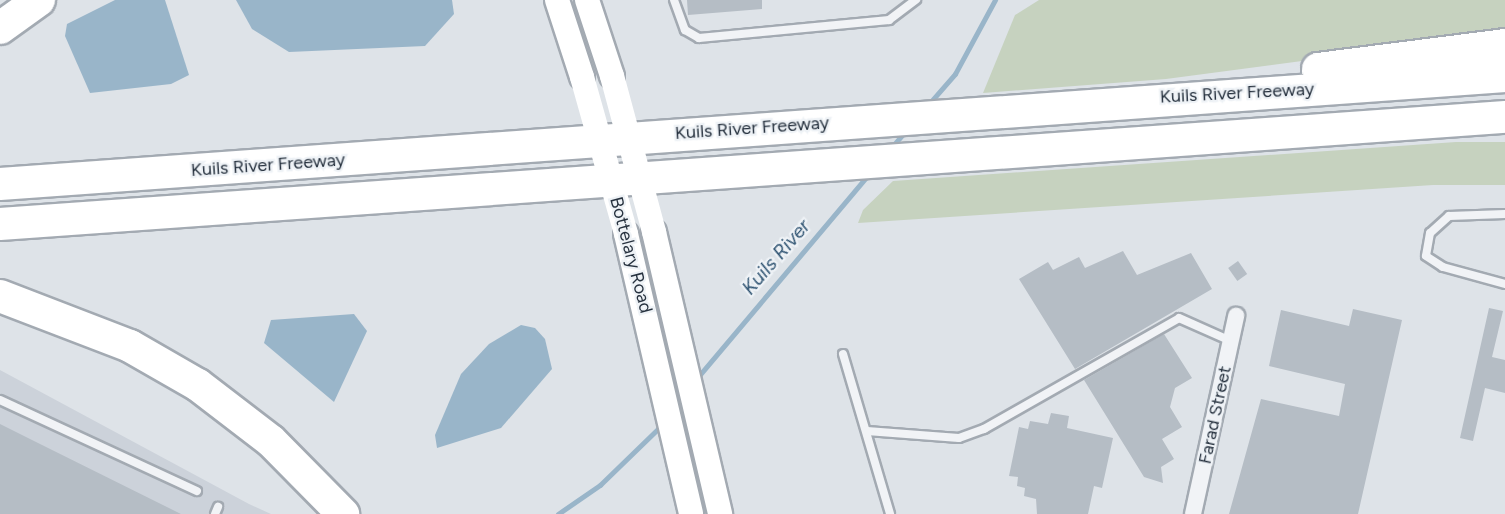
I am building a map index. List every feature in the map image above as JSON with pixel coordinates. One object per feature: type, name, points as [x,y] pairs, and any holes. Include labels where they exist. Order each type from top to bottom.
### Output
[{"type":"highway","points":[[0,28],[39,0]]},
{"type":"highway","points":[[1170,96],[1222,82],[1505,45]]},
{"type":"highway","name":"Kuils River Freeway","points":[[0,184],[969,113],[1170,96],[1505,76]]},
{"type":"highway","points":[[0,224],[1505,117]]},
{"type":"highway","points":[[1440,122],[1505,129]]},
{"type":"highway","points":[[0,296],[112,337],[198,386],[271,441],[341,511]]},
{"type":"main road","name":"Bottelary Road","points":[[557,0],[582,77],[650,324],[689,503]]},
{"type":"main road","name":"Bottelary Road","points":[[587,0],[612,76],[674,305],[720,514]]},
{"type":"street","name":"Farad Street","points":[[1194,514],[1236,316]]},
{"type":"lane","points":[[674,0],[685,30],[699,38],[889,20],[916,0]]},
{"type":"lane","points":[[1505,214],[1449,216],[1430,232],[1426,256],[1443,267],[1505,284]]},
{"type":"lane","points":[[867,431],[959,438],[984,429],[1179,318],[1231,341]]},
{"type":"lane","points":[[843,354],[890,514]]},
{"type":"lane","points":[[0,400],[196,491]]},
{"type":"shaded area","points":[[0,370],[249,504],[271,514],[0,514]]},
{"type":"green space","points":[[1039,0],[1505,0],[1505,34],[1166,79],[983,93],[1015,15]]},
{"type":"green space","points":[[1456,142],[1505,142],[1505,185],[1433,185],[858,223],[863,210],[893,181]]},
{"type":"water","points":[[115,0],[165,0],[189,75],[171,84],[90,93],[65,36],[67,24]]},
{"type":"water","points":[[236,0],[452,0],[454,14],[425,46],[289,52],[252,29]]},
{"type":"water","points":[[354,314],[367,331],[334,402],[264,343],[271,320]]},
{"type":"water","points":[[521,325],[535,328],[545,339],[552,369],[501,428],[437,448],[435,435],[461,374],[489,344]]},
{"type":"building","points":[[687,0],[762,0],[762,9],[688,15]]},
{"type":"building","points":[[1123,251],[1137,275],[1191,253],[1212,289],[1075,369],[1019,279],[1048,262],[1053,270],[1079,257],[1085,268]]},
{"type":"building","points":[[1238,261],[1247,274],[1237,281],[1228,268]]},
{"type":"building","points":[[1489,308],[1503,311],[1492,357],[1505,360],[1505,393],[1485,388],[1473,441],[1460,438]]},
{"type":"building","points":[[1353,309],[1402,320],[1358,514],[1229,514],[1261,399],[1339,416],[1345,384],[1269,366],[1281,310],[1349,326]]},
{"type":"building","points":[[1164,334],[1192,378],[1175,388],[1170,407],[1182,427],[1162,439],[1174,459],[1161,467],[1163,483],[1144,477],[1084,380]]},
{"type":"building","points":[[1051,413],[1069,416],[1067,428],[1113,438],[1102,488],[1094,486],[1088,514],[1037,514],[1036,499],[1024,496],[1025,488],[1017,486],[1018,477],[1009,476],[1019,427],[1028,429],[1030,421],[1048,424]]},
{"type":"building","points":[[0,424],[34,441],[181,514],[0,514]]},
{"type":"waterway","name":"Kuils River","points":[[928,105],[955,74],[995,0]]},
{"type":"waterway","name":"Kuils River","points":[[891,148],[905,132]]},
{"type":"waterway","name":"Kuils River","points":[[698,377],[868,175]]},
{"type":"waterway","name":"Kuils River","points":[[558,514],[600,485],[662,425]]}]
